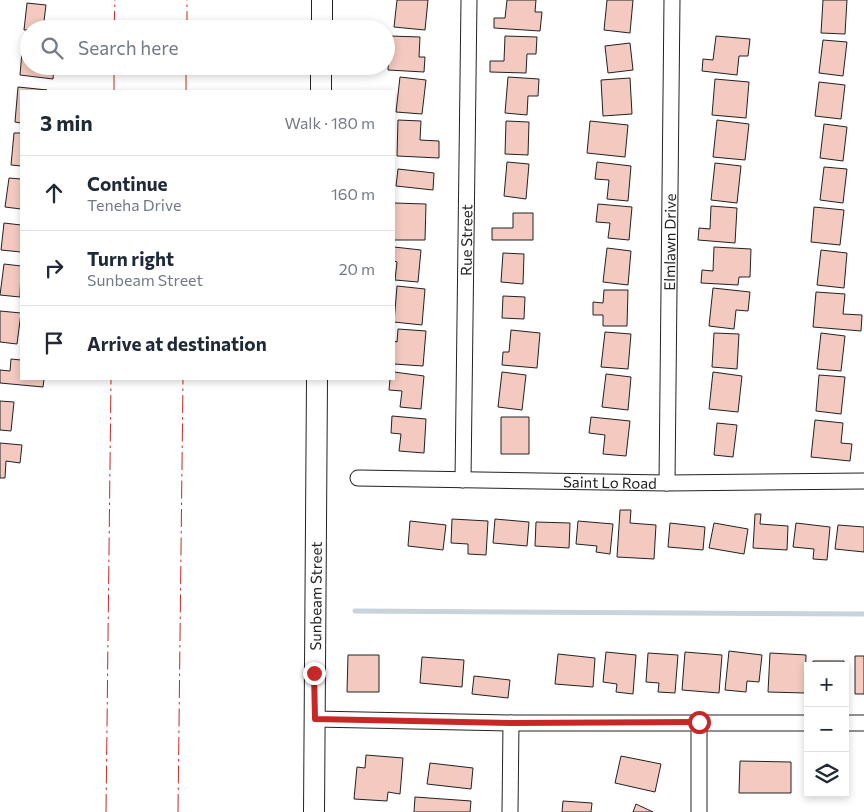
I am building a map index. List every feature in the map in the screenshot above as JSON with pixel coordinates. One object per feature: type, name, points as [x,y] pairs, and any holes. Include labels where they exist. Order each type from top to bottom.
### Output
[{"type":"street","points":[[322,0],[322,20]]},
{"type":"street","name":"Rue Street","points":[[462,480],[469,0]]},
{"type":"street","name":"Elmlawn Drive","points":[[667,483],[672,0]]},
{"type":"street","points":[[321,75],[321,90]]},
{"type":"street","name":"Sunbeam Street","points":[[314,812],[317,380]]},
{"type":"street","name":"Saint Lo Road","points":[[358,478],[667,483],[864,481]]},
{"type":"street","points":[[315,719],[511,723],[804,723]]},
{"type":"street","points":[[699,722],[699,812]]},
{"type":"street","points":[[510,812],[511,723]]},
{"type":"street","points":[[849,723],[864,723]]},
{"type":"building","points":[[397,0],[428,0],[425,30],[395,27]]},
{"type":"building","points":[[507,0],[536,0],[535,12],[542,12],[540,31],[494,28],[494,18],[505,18]]},
{"type":"building","points":[[607,0],[633,0],[630,33],[604,30]]},
{"type":"building","points":[[823,0],[847,0],[845,34],[821,33]]},
{"type":"building","points":[[27,3],[46,5],[44,20],[25,20]]},
{"type":"building","points":[[395,36],[420,37],[419,57],[425,57],[424,72],[395,70]]},
{"type":"building","points":[[505,36],[537,37],[536,54],[527,54],[526,73],[490,72],[490,61],[504,61]]},
{"type":"building","points":[[716,36],[750,39],[748,56],[739,56],[737,75],[702,71],[703,59],[713,60]]},
{"type":"building","points":[[823,40],[847,42],[843,76],[819,73]]},
{"type":"building","points":[[630,43],[633,70],[608,73],[605,46]]},
{"type":"building","points":[[20,75],[53,75],[53,79]]},
{"type":"building","points":[[400,77],[426,80],[422,114],[396,112]]},
{"type":"building","points":[[508,77],[539,79],[538,96],[528,96],[527,115],[505,113]]},
{"type":"building","points":[[630,78],[632,114],[603,116],[601,80]]},
{"type":"building","points":[[715,79],[749,82],[746,118],[712,115]]},
{"type":"building","points":[[819,82],[845,85],[841,119],[815,116]]},
{"type":"building","points":[[18,87],[47,90],[20,90],[20,123],[15,122]]},
{"type":"building","points":[[398,120],[421,121],[420,140],[439,141],[439,158],[397,156]]},
{"type":"building","points":[[717,120],[749,124],[745,160],[713,157]]},
{"type":"building","points":[[506,121],[529,122],[528,155],[505,154]]},
{"type":"building","points":[[590,121],[628,125],[625,157],[587,153]]},
{"type":"building","points":[[824,124],[847,127],[843,161],[820,158]]},
{"type":"building","points":[[14,133],[20,133],[20,166],[11,165]]},
{"type":"building","points":[[507,162],[529,164],[526,199],[504,196]]},
{"type":"building","points":[[597,162],[631,166],[628,201],[607,199],[609,180],[595,179]]},
{"type":"building","points":[[715,163],[741,166],[737,203],[711,200]]},
{"type":"building","points":[[824,167],[847,169],[843,203],[820,200]]},
{"type":"building","points":[[398,169],[434,173],[433,190],[396,186]]},
{"type":"building","points":[[9,178],[20,179],[20,209],[5,207]]},
{"type":"building","points":[[395,203],[426,204],[425,240],[395,240]]},
{"type":"building","points":[[598,204],[632,207],[629,240],[608,238],[610,223],[596,222]]},
{"type":"building","points":[[711,206],[737,208],[735,243],[698,240],[699,228],[710,229]]},
{"type":"building","points":[[814,207],[844,210],[840,245],[811,242]]},
{"type":"building","points":[[513,213],[533,213],[533,240],[492,240],[492,228],[513,228]]},
{"type":"building","points":[[4,223],[20,225],[20,252],[1,250]]},
{"type":"building","points":[[395,247],[421,250],[418,282],[395,280],[397,262],[395,261]]},
{"type":"building","points":[[714,247],[751,249],[750,277],[739,277],[738,285],[701,283],[702,270],[713,271]]},
{"type":"building","points":[[607,248],[631,251],[628,285],[603,282]]},
{"type":"building","points":[[821,250],[847,253],[844,288],[817,285]]},
{"type":"building","points":[[503,253],[524,254],[523,284],[501,282]]},
{"type":"building","points":[[4,264],[20,266],[20,297],[0,295]]},
{"type":"building","points":[[397,286],[425,289],[422,325],[395,322]]},
{"type":"building","points":[[713,288],[750,292],[748,311],[736,310],[734,329],[709,326]]},
{"type":"building","points":[[604,290],[628,290],[627,326],[603,326],[603,315],[593,315],[593,302],[603,303]]},
{"type":"building","points":[[816,292],[845,294],[843,314],[862,315],[861,331],[813,327]]},
{"type":"building","points":[[503,296],[525,297],[524,319],[502,318]]},
{"type":"building","points":[[0,311],[20,313],[17,344],[0,342]]},
{"type":"building","points":[[398,329],[426,331],[423,366],[395,364],[395,341],[397,342]]},
{"type":"building","points":[[511,330],[540,333],[537,368],[502,365],[503,352],[509,352]]},
{"type":"building","points":[[605,332],[631,334],[628,369],[601,367]]},
{"type":"building","points":[[714,333],[739,334],[737,369],[712,367]]},
{"type":"building","points":[[821,333],[845,336],[841,371],[817,369]]},
{"type":"building","points":[[11,359],[20,360],[20,380],[44,380],[43,387],[0,383],[0,370],[10,371]]},
{"type":"building","points":[[395,372],[424,376],[421,409],[400,407],[402,391],[389,390],[390,380],[395,380]]},
{"type":"building","points":[[502,372],[526,375],[522,410],[498,407]]},
{"type":"building","points":[[713,372],[742,376],[738,412],[709,409]]},
{"type":"building","points":[[606,374],[631,377],[628,410],[602,407]]},
{"type":"building","points":[[819,375],[845,377],[841,414],[816,411]]},
{"type":"building","points":[[0,401],[14,402],[11,431],[0,430]]},
{"type":"building","points":[[392,416],[426,419],[424,453],[399,451],[401,434],[391,433]]},
{"type":"building","points":[[501,417],[529,417],[529,454],[501,454]]},
{"type":"building","points":[[591,417],[630,421],[626,456],[603,454],[605,435],[589,433]]},
{"type":"building","points":[[815,420],[843,423],[841,443],[852,444],[850,461],[811,457]]},
{"type":"building","points":[[717,423],[737,425],[733,457],[714,455]]},
{"type":"building","points":[[0,443],[22,445],[20,463],[6,461],[5,478],[0,478]]},
{"type":"building","points":[[620,510],[631,510],[630,523],[656,525],[654,559],[617,557]]},
{"type":"building","points":[[755,514],[761,514],[760,524],[788,526],[787,550],[753,548]]},
{"type":"building","points":[[452,519],[488,521],[486,555],[468,554],[468,544],[451,543]]},
{"type":"building","points":[[495,519],[529,522],[527,546],[493,543]]},
{"type":"building","points":[[410,521],[446,525],[443,550],[408,546]]},
{"type":"building","points":[[578,521],[613,524],[610,554],[596,552],[597,546],[576,544]]},
{"type":"building","points":[[536,522],[570,523],[569,548],[535,546]]},
{"type":"building","points":[[670,523],[705,527],[703,550],[668,547]]},
{"type":"building","points":[[714,523],[748,529],[744,554],[709,548]]},
{"type":"building","points":[[796,523],[830,527],[827,560],[813,559],[814,549],[793,547]]},
{"type":"building","points":[[838,525],[864,527],[864,552],[835,549]]},
{"type":"building","points":[[729,651],[762,655],[759,682],[747,681],[746,692],[725,690]]},
{"type":"building","points":[[606,652],[636,655],[633,694],[616,692],[617,684],[603,682]]},
{"type":"building","points":[[685,652],[722,655],[719,693],[682,690]]},
{"type":"building","points":[[648,653],[678,655],[675,693],[658,692],[659,683],[646,682]]},
{"type":"building","points":[[770,653],[806,655],[806,662],[804,662],[804,693],[768,692]]},
{"type":"building","points":[[558,654],[595,658],[593,687],[555,684]]},
{"type":"building","points":[[348,655],[379,655],[379,692],[347,692]]},
{"type":"building","points":[[855,656],[864,656],[864,694],[855,694]]},
{"type":"building","points":[[422,657],[464,660],[462,687],[420,683]]},
{"type":"building","points":[[813,661],[844,661],[844,662]]},
{"type":"building","points":[[474,676],[510,680],[508,698],[472,694]]},
{"type":"building","points":[[366,755],[403,758],[400,794],[388,792],[387,801],[354,799],[357,767],[365,768]]},
{"type":"building","points":[[621,756],[661,764],[655,792],[615,783]]},
{"type":"building","points":[[740,761],[791,762],[791,793],[739,793]]},
{"type":"building","points":[[430,763],[473,768],[471,789],[427,784]]},
{"type":"building","points":[[415,797],[471,801],[470,812],[414,812]]},
{"type":"building","points":[[563,801],[592,803],[591,812],[562,812]]},
{"type":"building","points":[[636,804],[653,812],[633,812]]},
{"type":"waterway","points":[[355,611],[864,614]]},
{"type":"power","points":[[114,20],[115,0]]},
{"type":"power","points":[[187,0],[187,20]]},
{"type":"power","points":[[114,75],[114,90]]},
{"type":"power","points":[[186,75],[186,90]]},
{"type":"power","points":[[106,812],[111,380]]},
{"type":"power","points":[[178,812],[183,380]]},
{"type":"route","points":[[314,673],[315,719],[511,723],[598,721],[699,722]]}]
